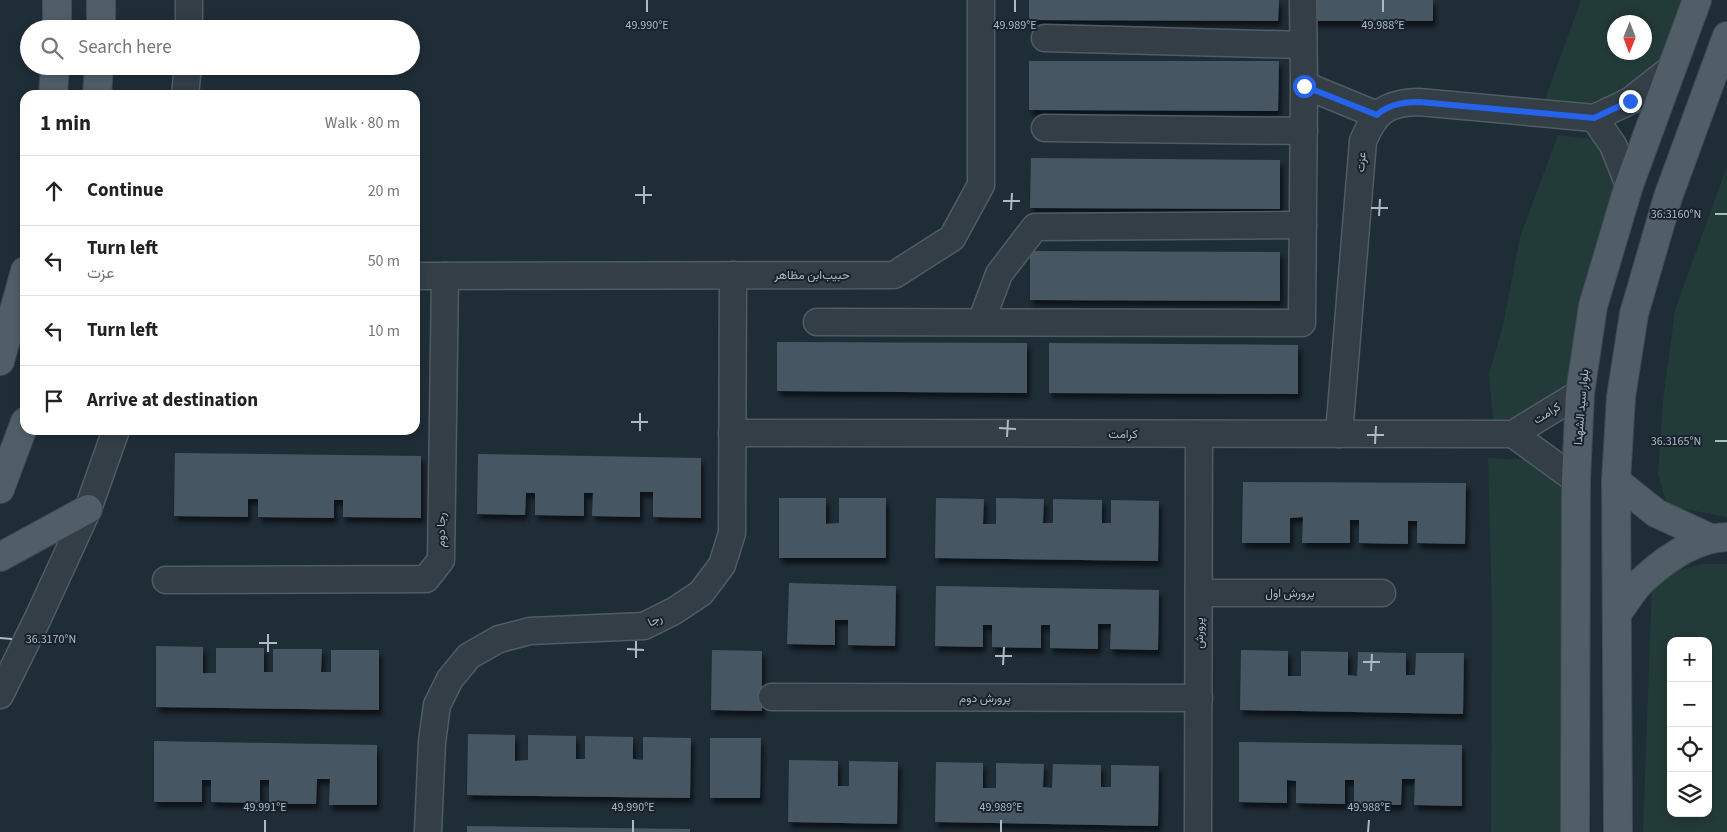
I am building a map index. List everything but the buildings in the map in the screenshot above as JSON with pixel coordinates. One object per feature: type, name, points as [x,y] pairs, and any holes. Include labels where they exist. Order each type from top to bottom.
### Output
[{"type":"main road","points":[[57,0],[57,20]]},
{"type":"main road","points":[[101,0],[101,20]]},
{"type":"main road","name":"بلوار سید الشهدا","points":[[1575,832],[1576,480],[1580,393],[1593,306],[1629,185],[1696,0]]},
{"type":"main road","points":[[1618,832],[1616,481],[1621,397],[1634,314],[1668,197],[1727,36]]},
{"type":"main road","points":[[53,90],[54,75]]},
{"type":"main road","points":[[97,90],[98,75]]},
{"type":"main road","points":[[1,358],[20,289]]},
{"type":"main road","points":[[0,313],[1,358]]},
{"type":"main road","points":[[0,489],[20,435]]},
{"type":"main road","points":[[1616,481],[1656,513],[1718,537]]},
{"type":"main road","points":[[0,558],[88,509]]},
{"type":"main road","points":[[1618,612],[1643,579],[1678,554],[1718,537]]},
{"type":"street","points":[[189,0],[189,20]]},
{"type":"street","name":"حبیب‌ابن مظاهر","points":[[420,276],[894,275],[952,238],[980,185],[981,0]]},
{"type":"street","points":[[817,322],[1302,323],[1303,0]]},
{"type":"street","points":[[1045,38],[1304,44]]},
{"type":"street","points":[[1304,86],[1377,115],[1381,110],[1400,103],[1419,102],[1594,118],[1630,101],[1672,68]]},
{"type":"street","points":[[186,90],[187,75]]},
{"type":"street","name":"عزت","points":[[1339,434],[1363,141],[1370,124],[1377,115]]},
{"type":"street","points":[[1594,118],[1613,145],[1629,185]]},
{"type":"street","points":[[1045,128],[1304,131]]},
{"type":"street","points":[[981,322],[999,274],[1035,227],[1303,225]]},
{"type":"street","name":"رجا","points":[[428,832],[432,742],[437,706],[450,679],[469,656],[499,639],[530,631],[644,626],[674,611],[702,593],[722,564],[732,533],[733,275]]},
{"type":"street","name":"رجا دوم","points":[[166,580],[426,579],[441,560],[445,276]]},
{"type":"street","name":"کرامت","points":[[732,433],[1513,434],[1580,393]]},
{"type":"street","name":"پرورش","points":[[1198,832],[1199,434]]},
{"type":"street","points":[[1513,434],[1576,480]]},
{"type":"street","points":[[0,695],[88,509],[114,435]]},
{"type":"street","name":"پرورش اول","points":[[1199,593],[1382,593]]},
{"type":"street","name":"پرورش دوم","points":[[772,697],[1199,698]]},
{"type":"green space","points":[[1581,0],[1697,0],[1672,68],[1630,101],[1540,113]]},
{"type":"green space","points":[[1558,135],[1594,139],[1609,148],[1622,185],[1572,386],[1525,417],[1493,421],[1489,374],[1503,325],[1520,237]]},
{"type":"green space","points":[[1727,166],[1727,517],[1667,506],[1658,474],[1663,401],[1675,310]]},
{"type":"green space","points":[[1488,458],[1538,460],[1574,492],[1574,832],[1491,832],[1492,610]]},
{"type":"green space","points":[[1701,564],[1727,564],[1727,832],[1643,832],[1652,584],[1679,570]]},
{"type":"route","points":[[1304,86],[1377,115],[1381,110],[1400,103],[1419,102],[1594,118],[1630,101]]}]
